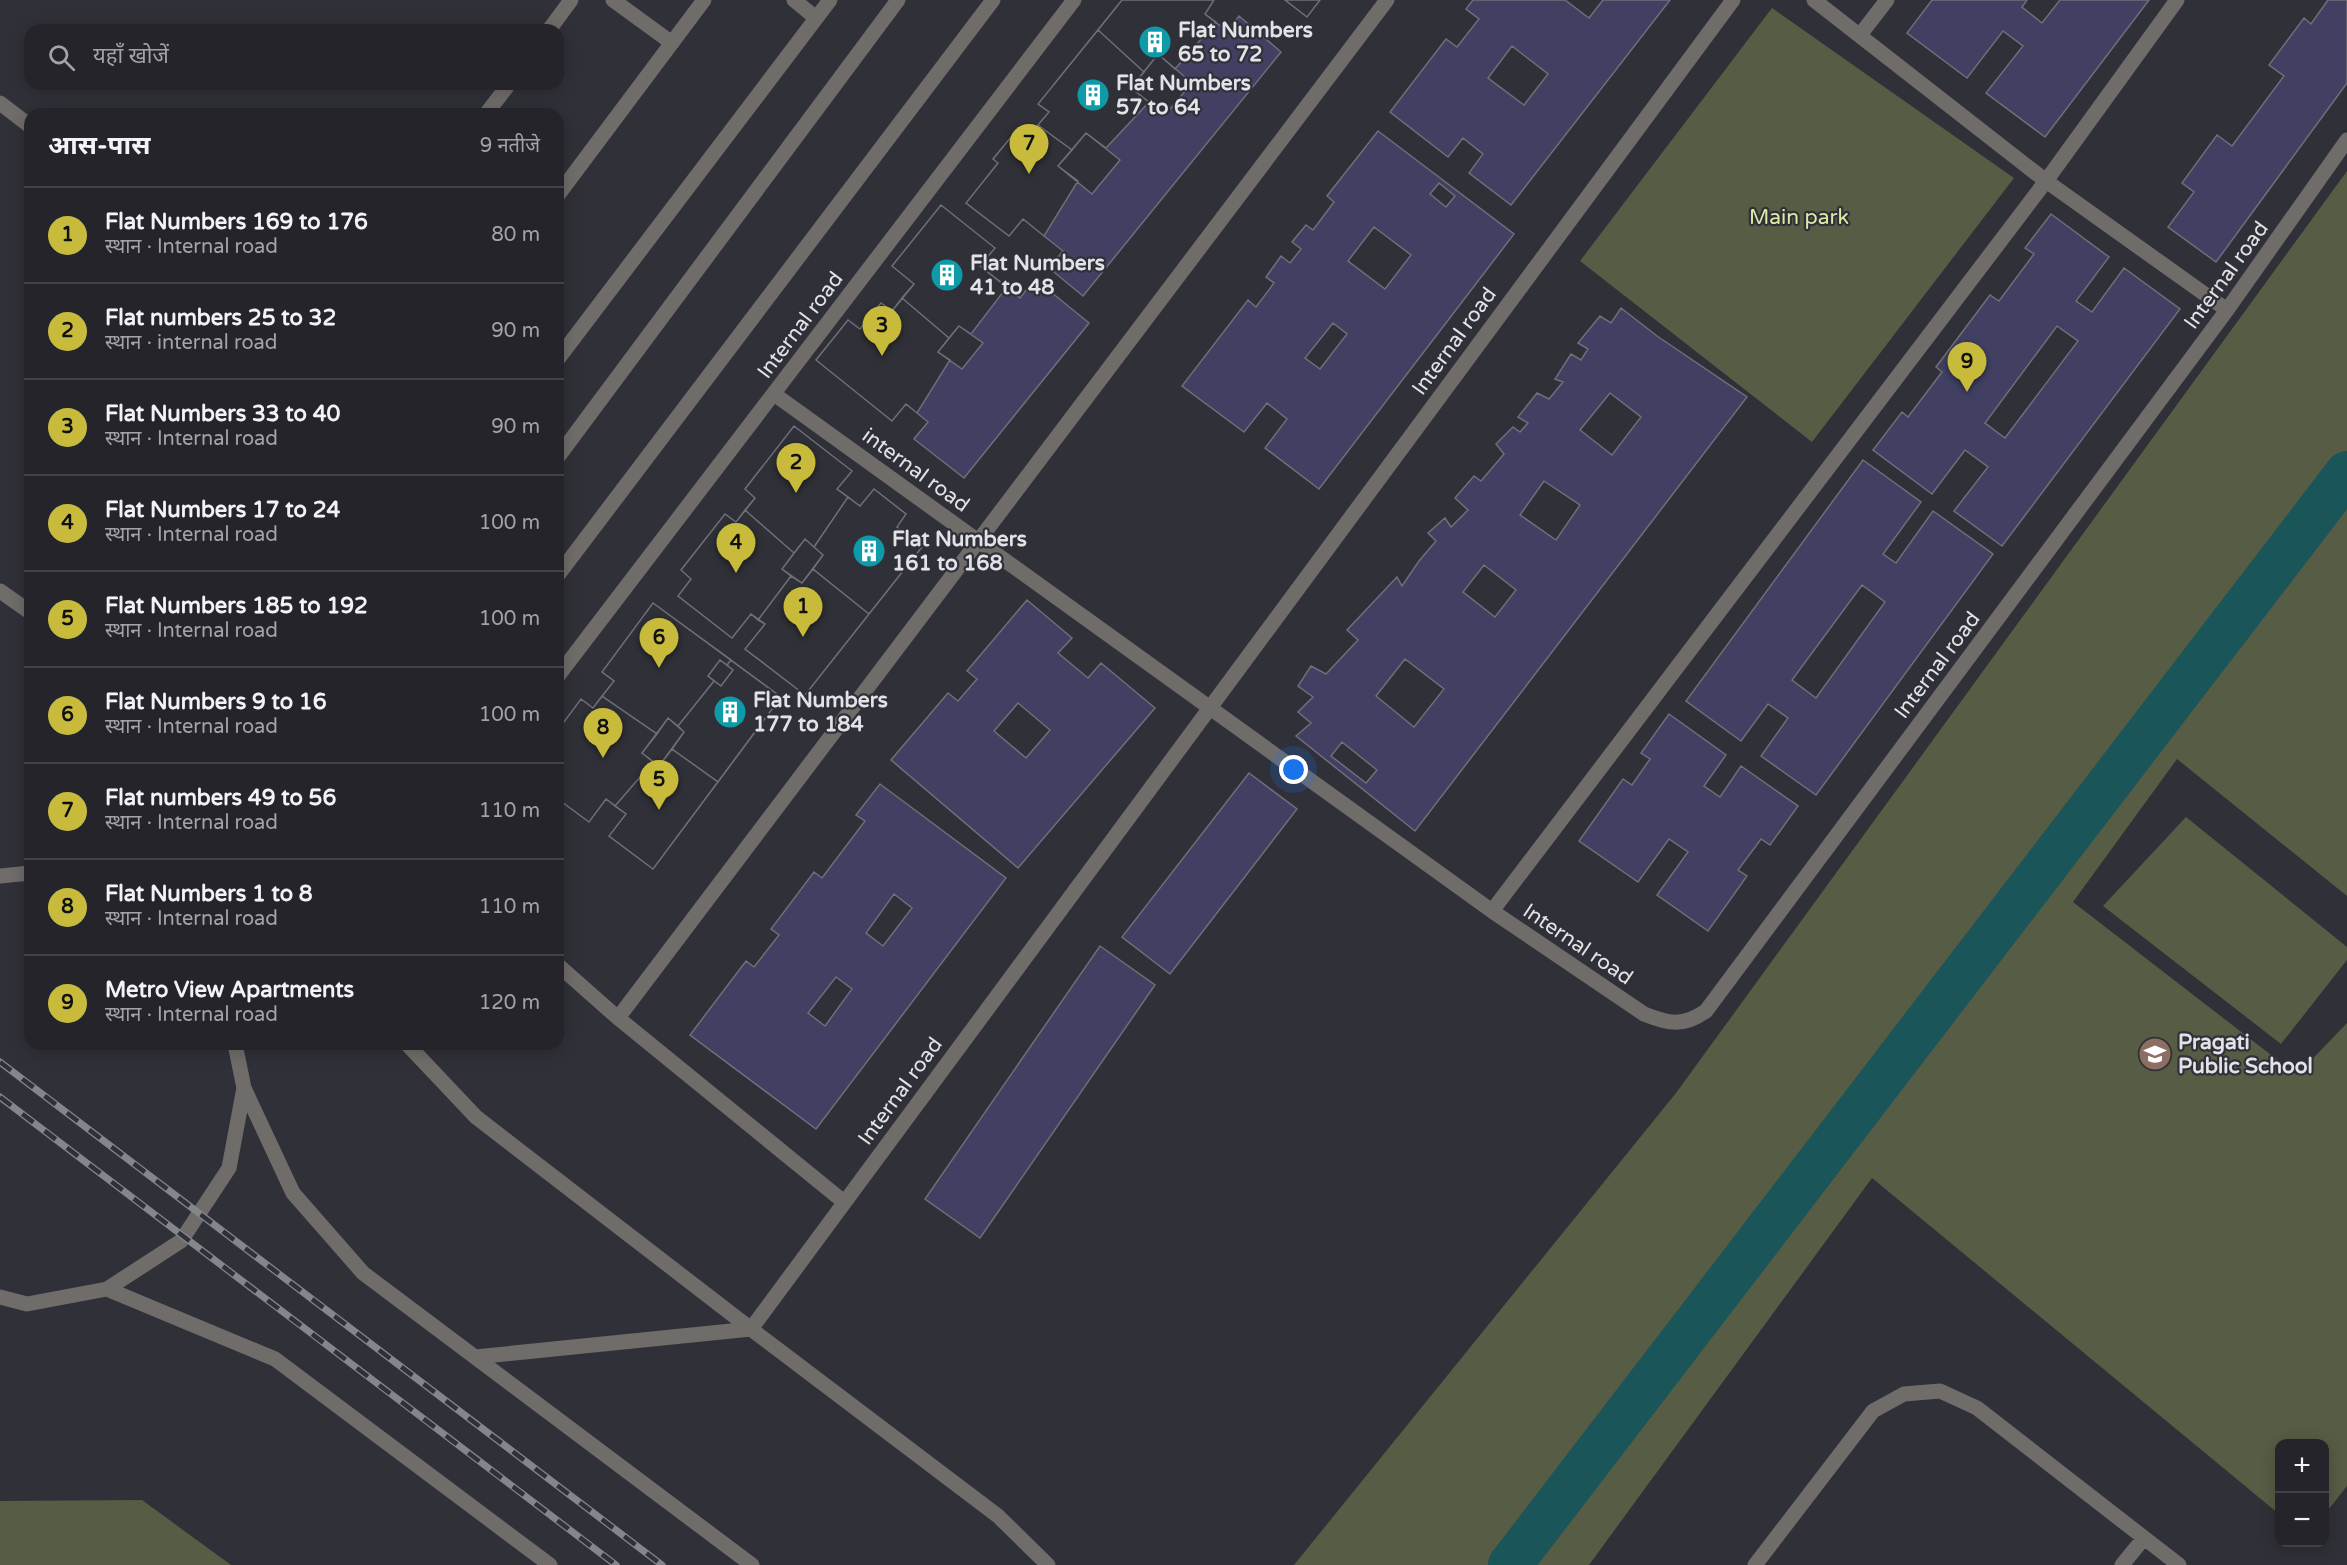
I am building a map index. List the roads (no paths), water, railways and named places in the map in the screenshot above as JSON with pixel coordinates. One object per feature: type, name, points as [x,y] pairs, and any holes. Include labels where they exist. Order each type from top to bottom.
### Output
[{"type":"street","points":[[553,24],[571,0]]},
{"type":"street","points":[[613,0],[672,43]]},
{"type":"street","points":[[564,187],[704,0]]},
{"type":"street","points":[[794,0],[816,18]]},
{"type":"street","points":[[564,350],[830,0]]},
{"type":"street","points":[[564,449],[898,0]]},
{"type":"street","points":[[564,567],[993,0]]},
{"type":"street","name":"Internal road","points":[[564,668],[1074,0]]},
{"type":"street","points":[[618,1018],[1387,0]]},
{"type":"street","name":"Internal road","points":[[751,1329],[1733,0]]},
{"type":"street","points":[[1814,0],[2046,181],[2227,310]]},
{"type":"street","points":[[1860,35],[1887,0]]},
{"type":"street","name":"Internal road","points":[[1492,910],[2046,181],[2177,0]]},
{"type":"street","points":[[490,108],[504,90]]},
{"type":"street","points":[[0,103],[24,121]]},
{"type":"street","name":"Internal road","points":[[1210,707],[1492,910],[1644,1014],[1661,1021],[1678,1023],[1695,1018],[1706,1011],[2227,310],[2347,140]]},
{"type":"street","name":"internal road","points":[[774,394],[1210,707]]},
{"type":"street","points":[[0,591],[24,608]]},
{"type":"street","points":[[0,876],[24,874]]},
{"type":"street","points":[[564,970],[618,1018],[844,1202]]},
{"type":"street","points":[[236,1050],[244,1088],[293,1193],[363,1274],[752,1565]]},
{"type":"street","points":[[413,1050],[476,1117],[998,1516],[1048,1565]]},
{"type":"street","points":[[0,1309],[107,1289],[181,1240],[229,1168],[244,1088]]},
{"type":"street","points":[[107,1289],[275,1359],[550,1565]]},
{"type":"street","points":[[0,1297],[27,1304]]},
{"type":"street","points":[[475,1357],[751,1329]]},
{"type":"street","points":[[1755,1565],[1873,1411],[1904,1394],[1940,1391],[1977,1408],[2179,1565]]},
{"type":"street","points":[[2122,1565],[2144,1538]]},
{"type":"waterway","points":[[1510,1565],[2347,473]]},
{"type":"railway","points":[[0,1062],[662,1565]]},
{"type":"railway","points":[[0,1097],[616,1565]]},
{"type":"place","name":"Flat Numbers 65 to 72","points":[[1155,42]]},
{"type":"place","name":"Flat Numbers 57 to 64","points":[[1093,95]]},
{"type":"place","name":"Flat numbers 49 to 56","points":[[1029,174]]},
{"type":"place","name":"Flat Numbers 41 to 48","points":[[947,275]]},
{"type":"place","name":"Flat Numbers 33 to 40","points":[[882,356]]},
{"type":"place","name":"Metro View Apartments","points":[[1967,392]]},
{"type":"place","name":"Flat numbers 25 to 32","points":[[796,493]]},
{"type":"place","name":"Flat Numbers 161 to 168","points":[[869,551]]},
{"type":"place","name":"Flat Numbers 17 to 24","points":[[736,573]]},
{"type":"place","name":"Flat Numbers 169 to 176","points":[[803,637]]},
{"type":"place","name":"Flat Numbers 9 to 16","points":[[659,668]]},
{"type":"place","name":"Flat Numbers 177 to 184","points":[[730,712]]},
{"type":"place","name":"Flat Numbers 1 to 8","points":[[603,758]]},
{"type":"place","name":"Flat Numbers 185 to 192","points":[[659,810]]},
{"type":"place","name":"Pragati Public School","points":[[2155,1054]]},
{"type":"park label","name":"Main park","points":[[1799,217]]}]
